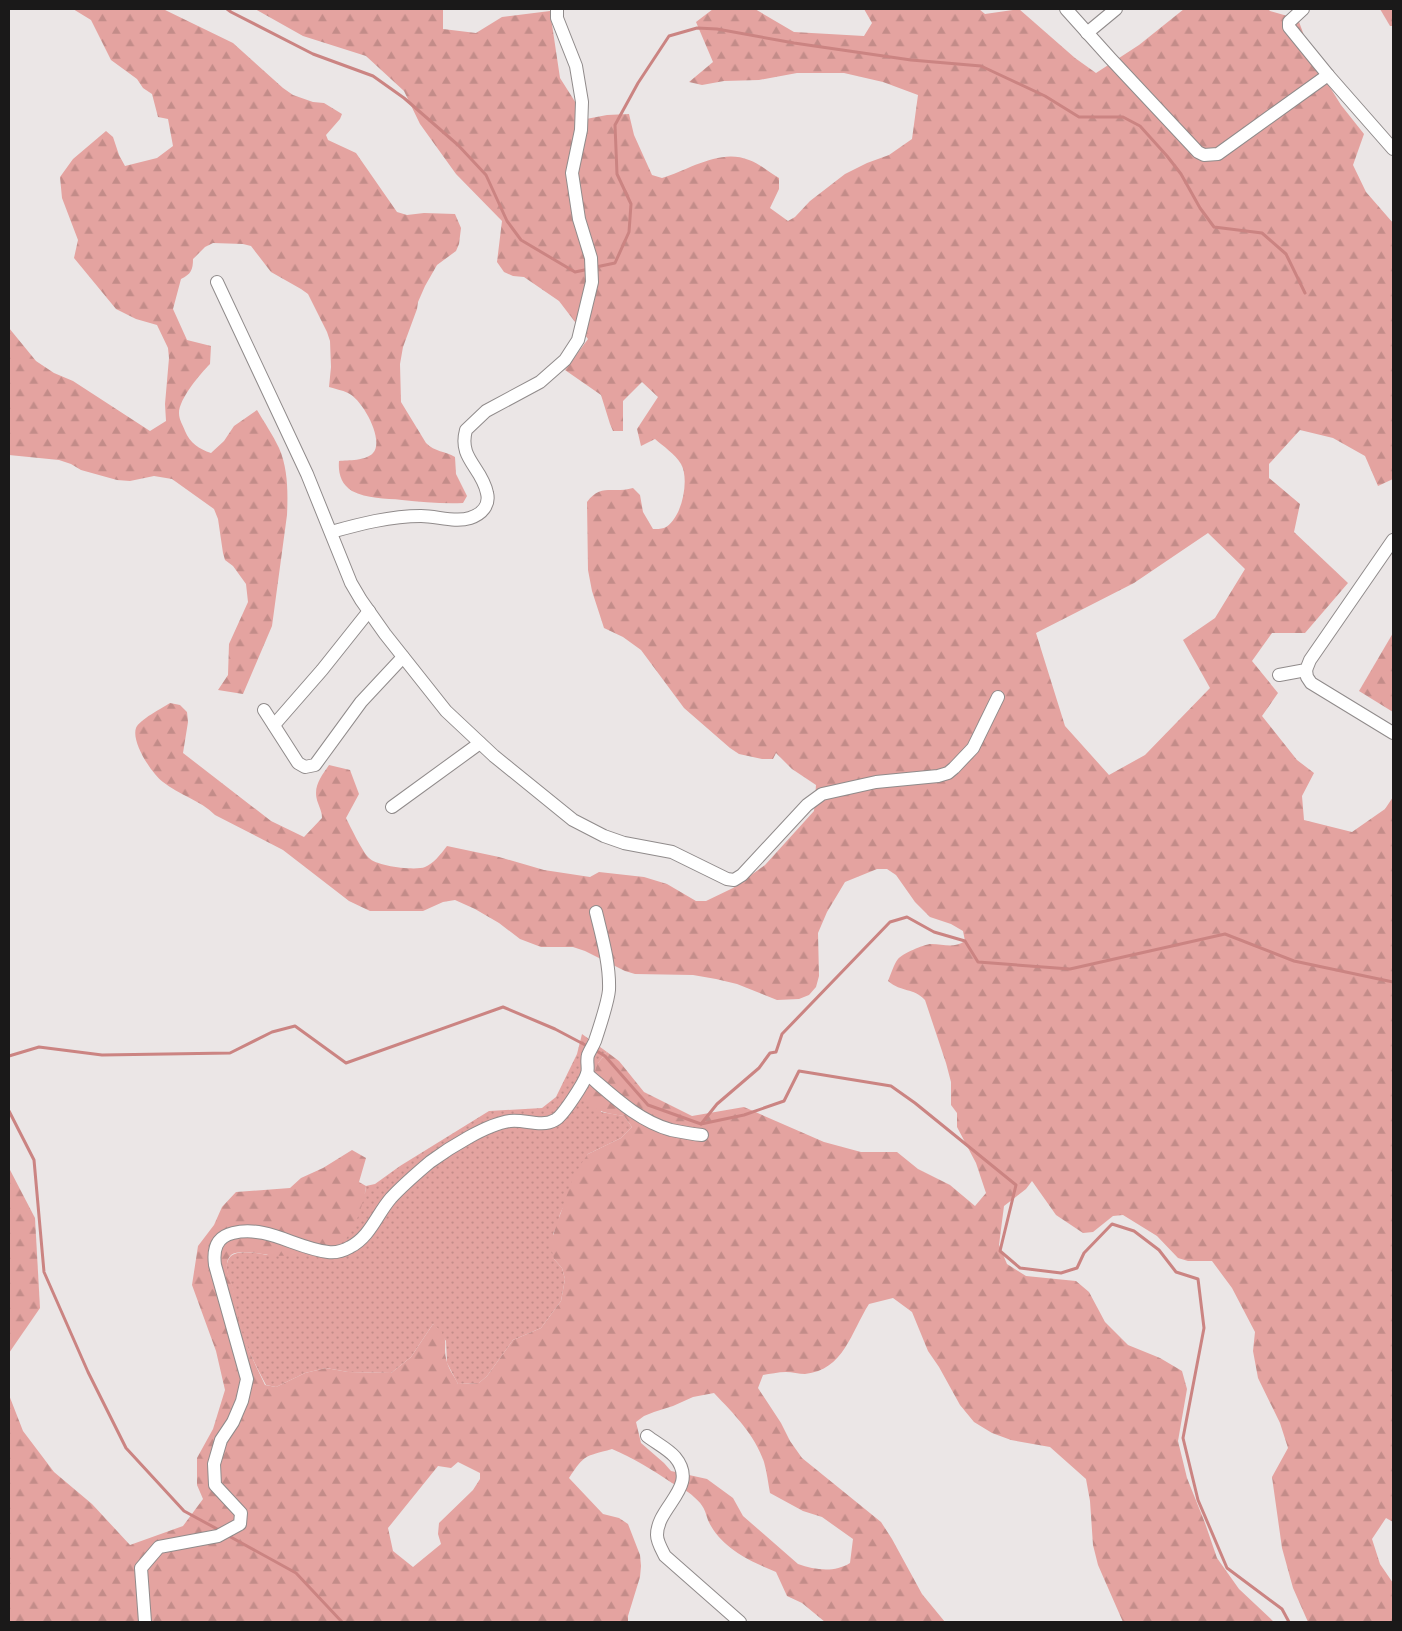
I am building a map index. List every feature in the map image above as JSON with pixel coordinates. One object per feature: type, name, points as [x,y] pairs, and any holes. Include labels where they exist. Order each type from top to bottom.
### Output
[{"type":"street","points":[[331,532],[364,522],[419,516],[464,519],[483,511],[487,504],[487,492],[484,482],[464,448],[466,430],[486,411],[540,382],[565,360],[578,340],[592,282],[591,258],[580,219],[572,173],[581,130],[582,102],[576,66],[557,18],[557,9]]},
{"type":"street","points":[[1066,9],[1198,152],[1204,155],[1218,154],[1328,75]]},
{"type":"street","points":[[1087,32],[1116,9]]},
{"type":"street","points":[[1303,9],[1289,22],[1289,27],[1393,149]]},
{"type":"street","points":[[217,282],[296,449],[351,583],[369,611],[446,711],[480,744],[573,820],[586,828],[624,843],[672,852],[727,879],[734,880],[742,875],[807,805],[822,794],[876,782],[938,776],[948,773],[973,748],[998,697]]},
{"type":"street","points":[[1393,540],[1310,660],[1306,670],[1310,683],[1393,733]]},
{"type":"street","points":[[274,725],[322,670],[369,611]]},
{"type":"street","points":[[264,710],[298,763],[305,767],[314,765],[361,702],[403,657]]},
{"type":"street","points":[[1279,675],[1306,670]]},
{"type":"street","points":[[392,807],[480,744]]},
{"type":"street","points":[[145,1622],[141,1568],[160,1547],[218,1536],[240,1524],[242,1513],[215,1485],[214,1464],[221,1440],[233,1422],[242,1401],[247,1379],[215,1265],[214,1249],[219,1240],[229,1234],[248,1230],[261,1231],[325,1252],[333,1252],[349,1247],[366,1234],[391,1198],[430,1162],[481,1130],[496,1124],[513,1121],[549,1123],[557,1119],[570,1104],[587,1074],[588,1056],[595,1041],[609,992],[605,951],[596,912]]},
{"type":"street","points":[[587,1074],[628,1107],[644,1117],[669,1130],[702,1135]]},
{"type":"street","points":[[647,1436],[674,1456],[681,1470],[683,1480],[678,1494],[658,1523],[657,1536],[659,1545],[665,1556],[740,1622]]},
{"type":"green space","points":[[73,9],[163,9],[233,43],[293,95],[313,102],[324,103],[342,114],[326,135],[328,140],[356,153],[397,212],[407,215],[424,213],[455,214],[461,228],[456,251],[437,265],[425,286],[403,347],[400,364],[401,402],[426,443],[455,457],[456,474],[467,496],[463,503],[432,503],[370,497],[358,494],[345,485],[339,470],[339,461],[362,459],[370,456],[376,447],[374,430],[365,411],[354,397],[346,392],[329,387],[331,367],[330,341],[308,294],[271,272],[251,246],[213,243],[205,247],[193,259],[191,271],[181,279],[173,309],[187,340],[211,346],[210,364],[191,387],[180,407],[180,418],[189,439],[195,445],[211,453],[224,441],[234,426],[257,410],[279,448],[286,472],[287,515],[272,626],[243,694],[218,690],[228,675],[229,644],[248,602],[246,584],[233,566],[225,560],[218,519],[214,509],[172,479],[154,476],[130,481],[117,480],[81,470],[59,460],[9,455],[9,328],[36,361],[54,373],[73,381],[150,431],[166,421],[168,348],[157,325],[136,319],[116,309],[74,258],[78,240],[62,198],[60,177],[73,159],[106,131],[113,137],[125,166],[157,158],[173,146],[168,119],[158,117],[152,94],[143,88],[137,79],[111,60],[91,20]]},
{"type":"green space","points":[[255,9],[443,9],[443,29],[476,33],[502,17],[550,11],[560,78],[586,119],[607,115],[629,114],[634,135],[652,175],[662,178],[716,158],[738,157],[761,166],[779,178],[779,189],[770,208],[788,221],[845,174],[889,155],[912,139],[918,95],[883,82],[844,73],[797,73],[759,80],[724,81],[702,85],[689,82],[713,62],[696,22],[713,9],[755,9],[794,32],[864,36],[872,23],[864,9],[979,9],[985,14],[1019,9],[1075,58],[1096,73],[1139,45],[1184,9],[1268,9],[1298,19],[1313,60],[1341,105],[1364,134],[1353,165],[1366,192],[1393,223],[1393,479],[1378,486],[1365,456],[1333,438],[1300,430],[1269,464],[1269,478],[1300,504],[1294,532],[1348,583],[1305,633],[1272,633],[1252,661],[1278,693],[1262,716],[1297,760],[1314,773],[1302,796],[1304,820],[1352,832],[1385,809],[1393,797],[1393,1522],[1386,1518],[1372,1539],[1380,1564],[1393,1583],[1393,1622],[1308,1622],[1293,1588],[1282,1548],[1272,1477],[1288,1448],[1280,1423],[1258,1378],[1253,1351],[1255,1332],[1232,1288],[1212,1261],[1188,1261],[1178,1258],[1157,1236],[1123,1215],[1113,1216],[1093,1232],[1083,1233],[1056,1215],[1032,1181],[1026,1189],[1004,1206],[999,1245],[1007,1264],[1026,1276],[1076,1281],[1089,1292],[1105,1322],[1128,1345],[1160,1358],[1182,1371],[1187,1389],[1178,1441],[1187,1478],[1217,1558],[1239,1589],[1274,1622],[1123,1622],[1098,1565],[1093,1545],[1090,1501],[1086,1479],[1050,1447],[1011,1440],[992,1433],[974,1422],[960,1405],[928,1351],[912,1312],[893,1298],[869,1304],[845,1348],[829,1365],[818,1371],[805,1374],[786,1372],[763,1375],[758,1388],[802,1458],[881,1522],[922,1594],[945,1622],[825,1622],[802,1603],[787,1596],[776,1572],[740,1554],[724,1542],[711,1526],[702,1505],[692,1495],[628,1456],[612,1449],[582,1460],[569,1478],[603,1514],[619,1518],[628,1524],[640,1555],[641,1566],[640,1577],[628,1616],[628,1622],[9,1622],[9,1395],[23,1431],[54,1472],[92,1504],[130,1545],[183,1526],[203,1499],[197,1485],[197,1458],[213,1429],[225,1390],[216,1351],[192,1285],[198,1246],[214,1225],[222,1207],[236,1192],[290,1188],[301,1178],[323,1168],[352,1150],[366,1158],[359,1182],[366,1186],[363,1202],[353,1228],[343,1242],[337,1246],[289,1256],[239,1252],[231,1255],[228,1259],[227,1267],[238,1318],[250,1354],[265,1385],[276,1387],[305,1373],[326,1368],[348,1372],[391,1373],[411,1357],[433,1324],[445,1338],[445,1356],[458,1384],[479,1383],[487,1376],[513,1340],[541,1328],[561,1301],[565,1279],[562,1268],[554,1259],[550,1244],[571,1183],[588,1154],[621,1138],[632,1127],[624,1116],[603,1112],[585,1099],[598,1063],[607,1052],[619,1061],[644,1092],[692,1116],[744,1107],[824,1142],[861,1152],[897,1152],[918,1169],[950,1185],[975,1206],[986,1193],[976,1163],[957,1127],[957,1113],[951,1105],[951,1082],[925,1000],[916,993],[893,985],[888,981],[900,957],[928,944],[952,945],[961,943],[965,941],[963,931],[951,924],[930,917],[915,902],[896,875],[887,869],[877,869],[845,882],[827,912],[818,933],[819,976],[816,987],[809,995],[799,999],[777,1000],[737,984],[716,979],[693,975],[635,974],[573,947],[541,947],[520,939],[499,923],[455,900],[443,902],[423,911],[370,911],[349,901],[283,850],[215,815],[203,805],[169,787],[158,778],[143,757],[135,734],[138,725],[170,703],[180,705],[187,712],[188,722],[183,753],[271,821],[304,837],[322,818],[316,792],[318,782],[329,765],[350,770],[359,794],[346,818],[366,855],[373,861],[405,868],[425,867],[434,861],[447,846],[499,857],[544,870],[590,877],[599,872],[644,877],[667,884],[696,901],[706,901],[733,888],[765,865],[814,811],[816,785],[792,769],[776,753],[773,759],[762,759],[739,754],[730,748],[684,708],[641,650],[623,637],[604,628],[592,591],[588,570],[587,502],[592,496],[602,491],[633,488],[640,495],[643,512],[653,529],[657,529],[664,528],[670,524],[676,517],[683,499],[684,471],[678,460],[655,439],[641,446],[637,429],[658,397],[642,382],[623,401],[623,431],[613,431],[601,395],[565,370],[588,339],[559,301],[524,277],[513,276],[504,272],[497,262],[502,221],[456,174],[420,124],[404,91],[366,56],[303,36]],"holes":[[[1208,533],[1245,569],[1215,618],[1183,640],[1210,688],[1145,755],[1109,775],[1065,726],[1036,633],[1134,583]],[[714,1393],[743,1425],[755,1443],[764,1462],[770,1493],[803,1511],[822,1517],[853,1539],[850,1563],[838,1568],[824,1570],[798,1564],[743,1516],[733,1498],[707,1479],[671,1471],[641,1443],[636,1422],[644,1416],[693,1397]],[[458,1462],[480,1473],[480,1479],[473,1490],[439,1523],[438,1534],[441,1544],[413,1567],[393,1551],[388,1528],[438,1466],[451,1468]]]},
{"type":"green space","points":[[1380,9],[1393,9],[1393,26],[1390,26]]},
{"type":"green space","points":[[1393,633],[1393,712],[1359,691]]},
{"type":"green space","points":[[582,1034],[607,1052],[598,1063],[601,1112],[624,1116],[632,1127],[621,1138],[588,1154],[560,1214],[553,1234],[554,1259],[562,1268],[565,1279],[561,1301],[541,1328],[513,1340],[487,1376],[479,1383],[458,1384],[447,1363],[446,1341],[433,1324],[411,1357],[391,1373],[348,1372],[326,1368],[305,1373],[276,1387],[266,1385],[240,1329],[227,1269],[230,1257],[242,1252],[267,1255],[365,1193],[366,1186],[375,1184],[400,1166],[489,1111],[542,1108],[556,1097],[577,1054]]},
{"type":"green space","points":[[9,1168],[35,1218],[40,1308],[9,1353]]},
{"type":"waterway","points":[[227,9],[313,54],[373,76],[404,98],[458,145],[486,175],[507,221],[521,240],[575,272],[589,269]]},
{"type":"waterway","points":[[596,267],[615,263],[629,232],[631,204],[617,174],[615,125],[638,83],[669,36],[697,28],[717,29],[794,43],[911,60],[981,66],[1045,96],[1079,117],[1123,117],[1140,126],[1167,156],[1181,174],[1200,208],[1214,227],[1262,233],[1286,254],[1305,293]]},
{"type":"waterway","points":[[701,1124],[717,1104],[759,1068],[770,1053],[776,1052],[782,1034],[890,922],[907,917],[934,932],[965,941],[978,962],[1070,969],[1225,934],[1294,961],[1393,982]]},
{"type":"waterway","points":[[9,1056],[39,1047],[102,1055],[230,1053],[272,1032],[295,1026],[346,1063],[503,1007],[555,1029],[589,1047]]},
{"type":"waterway","points":[[595,1050],[605,1056],[648,1105],[701,1124],[744,1115],[784,1101],[799,1071],[891,1086],[915,1103],[1016,1185],[1000,1251],[1020,1268],[1061,1273],[1077,1268],[1084,1253],[1112,1224],[1134,1231],[1159,1250],[1176,1272],[1198,1279],[1204,1328],[1183,1438],[1198,1500],[1227,1568],[1282,1609],[1289,1622]]},
{"type":"waterway","points":[[9,1111],[34,1160],[44,1272],[88,1372],[126,1448],[184,1511],[219,1530]]},
{"type":"waterway","points":[[227,1535],[296,1573],[342,1622]]}]
